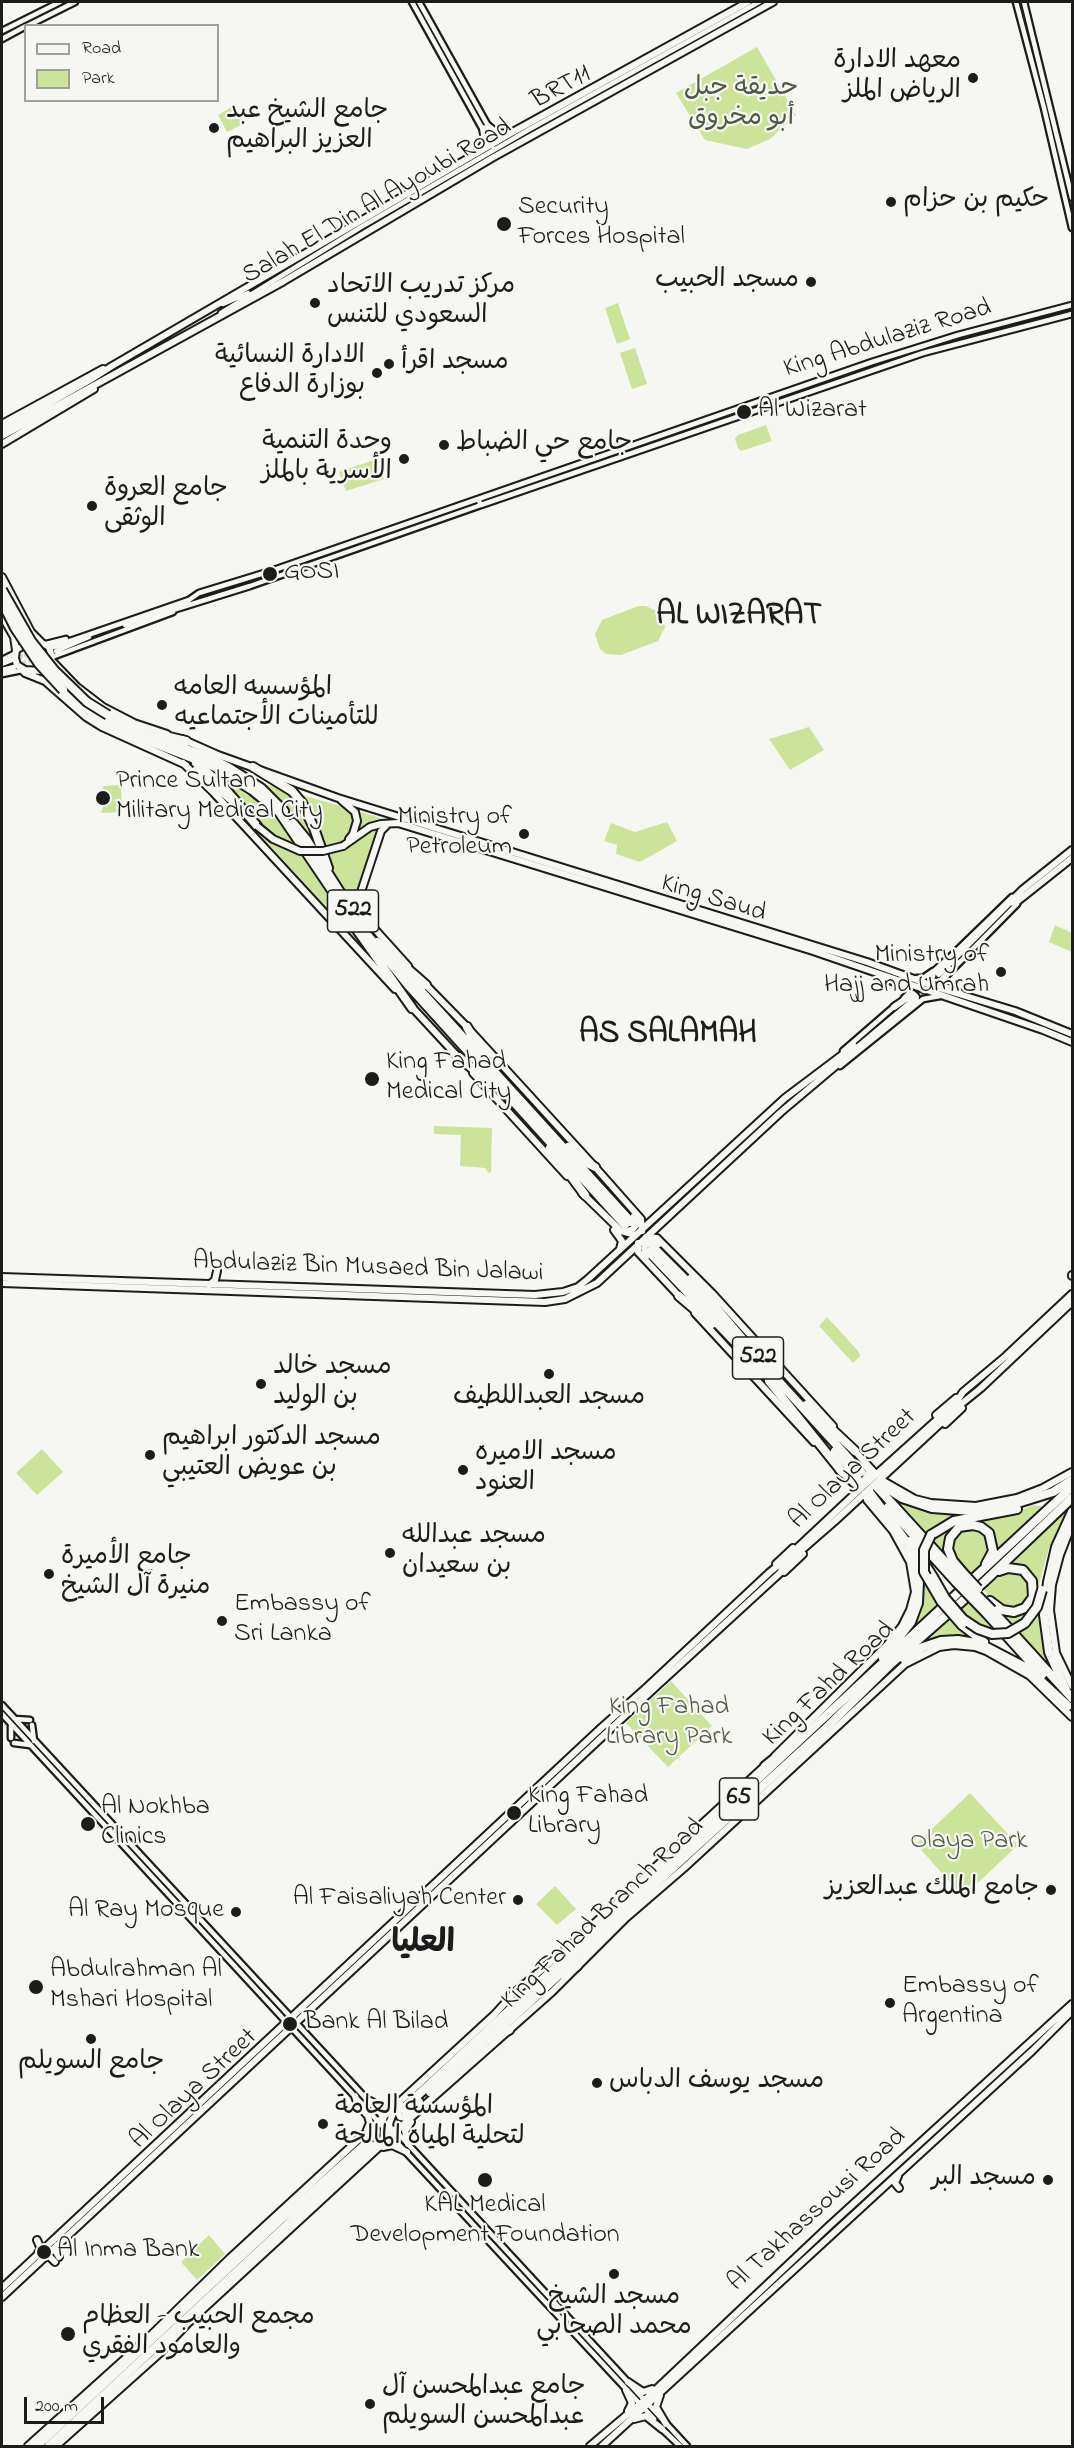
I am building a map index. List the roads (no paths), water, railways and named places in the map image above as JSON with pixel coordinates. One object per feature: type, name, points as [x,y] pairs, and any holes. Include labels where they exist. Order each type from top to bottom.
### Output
[{"type":"highway","points":[[2,591],[19,627]]},
{"type":"highway","points":[[2,602],[42,657],[87,702],[134,729],[186,741]]},
{"type":"highway","points":[[2,611],[19,627]]},
{"type":"highway","name":"522","points":[[19,627],[39,664],[63,690],[93,714],[118,729],[184,759],[215,767],[269,803],[293,831],[326,876],[375,940],[628,1223],[512,1103],[408,985],[335,895],[326,876],[306,839],[278,804],[261,788],[210,758],[134,729]]},
{"type":"highway","points":[[184,759],[220,783],[257,826]]},
{"type":"highway","points":[[253,767],[292,791],[302,803],[314,828],[326,876],[368,948],[412,1008]]},
{"type":"highway","points":[[375,940],[426,985]]},
{"type":"highway","points":[[467,1027],[505,1086]]},
{"type":"highway","points":[[459,1057],[512,1103]]},
{"type":"highway","points":[[533,1125],[585,1195]]},
{"type":"highway","points":[[548,1131],[585,1162],[596,1167]]},
{"type":"highway","name":"522","points":[[650,1249],[770,1371],[837,1449],[757,1365],[650,1249]]},
{"type":"highway","points":[[679,1296],[693,1305],[757,1365],[842,1472]]},
{"type":"highway","points":[[770,1371],[855,1451]]},
{"type":"highway","points":[[837,1449],[861,1472]]},
{"type":"highway","points":[[1070,1708],[1027,1668],[994,1649],[962,1625],[940,1601],[924,1572],[924,1550],[931,1535],[954,1521],[1017,1508],[1053,1492],[1072,1480]]},
{"type":"highway","name":"King Fahd Road","points":[[983,1578],[1072,1487]]},
{"type":"highway","points":[[872,1488],[932,1508],[960,1511],[1002,1507],[1053,1492]]},
{"type":"highway","points":[[860,1689],[902,1636],[911,1622],[918,1603],[919,1581],[908,1544],[872,1488]]},
{"type":"highway","points":[[872,1488],[902,1514],[960,1578],[1070,1708]]},
{"type":"highway","points":[[872,1488],[960,1578],[990,1601],[1005,1611],[1020,1610],[1032,1599],[1032,1583],[1025,1572],[1017,1568],[1001,1570],[983,1578]]},
{"type":"highway","name":"King Fahd Road","points":[[860,1689],[824,1730],[530,2002],[405,2111],[536,1979],[1072,1498]]},
{"type":"highway","points":[[888,1514],[914,1546],[945,1598],[963,1620],[992,1634],[1008,1633],[1025,1623],[1037,1607],[1053,1546],[1072,1510]]},
{"type":"highway","points":[[1072,1510],[1056,1547],[1044,1615],[1049,1652],[1072,1698]]},
{"type":"highway","points":[[960,1578],[948,1546],[955,1531],[968,1524],[983,1528],[992,1540],[991,1558],[983,1578]]},
{"type":"highway","points":[[990,1601],[1011,1629],[1069,1688]]},
{"type":"highway","points":[[989,1612],[1011,1629]]},
{"type":"highway","points":[[860,1689],[928,1645],[958,1640],[994,1649]]},
{"type":"highway","points":[[789,1771],[793,1763],[824,1730]]},
{"type":"highway","points":[[765,1766],[810,1732]]},
{"type":"highway","points":[[536,1979],[570,1946]]},
{"type":"highway","points":[[530,2002],[577,1966]]},
{"type":"highway","points":[[476,2049],[509,2030]]},
{"type":"highway","points":[[49,2446],[370,2144],[182,2306]]},
{"type":"highway","points":[[223,2291],[259,2250]]},
{"type":"highway","points":[[37,2446],[242,2256]]},
{"type":"main road","points":[[2,31],[60,2]]},
{"type":"main road","points":[[30,24],[75,2]]},
{"type":"main road","points":[[412,2],[486,127],[498,134],[511,133]]},
{"type":"main road","points":[[419,2],[497,148]]},
{"type":"main road","name":"Salah El Din Al Ayoubi Road","points":[[2,430],[478,153],[497,148],[511,133],[748,2]]},
{"type":"main road","name":"BRT11","points":[[215,320],[223,311],[261,287],[497,148],[759,2]]},
{"type":"main road","name":"Salah El Din Al Ayoubi Road","points":[[2,436],[215,320],[497,148],[773,2]]},
{"type":"main road","points":[[1016,2],[1072,228]]},
{"type":"main road","points":[[1024,2],[1072,198]]},
{"type":"main road","points":[[2,39],[24,27]]},
{"type":"main road","points":[[478,153],[485,142],[486,127]]},
{"type":"main road","name":"BRT11","points":[[213,307],[261,287]]},
{"type":"main road","name":"King Abdulaziz Road","points":[[53,654],[189,600],[199,593],[872,362],[958,335],[1072,305]]},
{"type":"main road","name":"King Abdulaziz Road","points":[[53,654],[923,353],[1072,314]]},
{"type":"main road","points":[[2,424],[84,378],[112,366]]},
{"type":"main road","points":[[2,444],[55,414],[102,382]]},
{"type":"main road","points":[[476,499],[479,506]]},
{"type":"main road","points":[[2,577],[30,632],[53,654],[42,671],[20,668],[2,672]]},
{"type":"main road","points":[[2,583],[19,627]]},
{"type":"main road","points":[[2,662],[27,643],[64,640],[199,593]]},
{"type":"main road","points":[[2,616],[14,637],[15,661],[20,668],[45,681],[102,727],[174,758],[184,759],[594,1205],[621,1232],[641,1236],[657,1238],[748,1333],[855,1451],[869,1471],[869,1475],[862,1482],[855,1483],[842,1472],[638,1252],[641,1236],[641,1219],[596,1167],[362,915],[358,901],[381,831],[389,824]]},
{"type":"main road","name":"King Saud","points":[[53,654],[70,681],[103,707],[123,717],[253,767],[337,797],[867,962],[931,987]]},
{"type":"main road","points":[[2,672],[20,668]]},
{"type":"main road","points":[[68,701],[57,682],[62,677],[70,681]]},
{"type":"main road","points":[[257,826],[273,839],[300,850],[323,851],[343,846],[353,834],[357,821],[355,812],[337,797]]},
{"type":"main road","name":"King Saud","points":[[343,846],[370,827],[398,823],[813,951],[914,986],[931,987],[968,996],[1015,1011],[1072,1034]]},
{"type":"main road","points":[[931,987],[933,974],[1000,906],[1072,850]]},
{"type":"main road","points":[[1022,890],[940,975],[1017,900],[1072,858]]},
{"type":"main road","points":[[947,960],[935,974],[939,978],[951,970],[1034,888]]},
{"type":"main road","points":[[911,978],[923,978],[947,960]]},
{"type":"main road","points":[[806,1081],[909,993],[907,987],[858,967]]},
{"type":"main road","points":[[894,1006],[912,992],[931,987],[941,981],[951,970]]},
{"type":"main road","points":[[951,970],[944,983],[968,996]]},
{"type":"main road","points":[[931,987],[942,996]]},
{"type":"main road","points":[[894,1006],[909,995],[913,994],[916,997],[917,1002],[902,1016]]},
{"type":"main road","points":[[830,1072],[923,999],[930,996],[942,996],[1033,1026],[1072,1042]]},
{"type":"main road","name":"Abdulaziz Bin Musaed Bin Jalawi","points":[[2,1283],[17,1281],[230,1285],[554,1294],[578,1287],[625,1245],[641,1236],[654,1228],[781,1112],[912,999],[860,1042],[806,1081],[655,1218],[641,1236]]},
{"type":"main road","points":[[620,1196],[646,1219],[689,1187]]},
{"type":"main road","points":[[594,1205],[622,1230],[630,1231],[637,1224],[636,1218],[620,1196]]},
{"type":"main road","points":[[594,1205],[600,1216],[621,1238],[622,1244],[618,1252]]},
{"type":"main road","points":[[666,1217],[661,1226],[660,1235],[677,1259]]},
{"type":"main road","points":[[614,1267],[641,1236]]},
{"type":"main road","points":[[652,1265],[644,1248],[647,1243],[655,1241],[744,1337],[753,1353]]},
{"type":"main road","points":[[614,1267],[628,1256],[636,1255],[652,1265]]},
{"type":"main road","points":[[683,1265],[693,1281]]},
{"type":"main road","name":"Abdulaziz Bin Musaed Bin Jalawi","points":[[47,1282],[219,1292],[545,1302],[565,1299],[582,1292],[597,1283],[614,1267]]},
{"type":"main road","points":[[209,1285],[215,1280],[217,1271]]},
{"type":"main road","name":"Abdulaziz Bin Musaed Bin Jalawi","points":[[2,1277],[17,1281]]},
{"type":"main road","points":[[222,1279],[230,1285]]},
{"type":"main road","name":"Al Olaya Street","points":[[658,1681],[780,1563],[788,1560],[813,1541],[872,1488],[944,1420],[963,1392],[1006,1356],[1072,1294]]},
{"type":"main road","name":"Al Olaya Street","points":[[872,1488],[872,1479],[939,1417],[981,1388],[1072,1302]]},
{"type":"main road","points":[[905,1494],[893,1484],[892,1473],[981,1388]]},
{"type":"main road","points":[[861,1472],[882,1467],[963,1392]]},
{"type":"main road","points":[[855,1451],[861,1472]]},
{"type":"main road","points":[[842,1472],[872,1488],[905,1494],[931,1503],[976,1506],[1017,1498],[1043,1488],[1072,1472]]},
{"type":"main road","points":[[757,1584],[850,1494],[851,1487],[842,1472]]},
{"type":"main road","points":[[861,1472],[874,1472],[872,1479]]},
{"type":"main road","points":[[872,1488],[865,1498],[878,1512]]},
{"type":"main road","points":[[764,1587],[782,1574],[857,1504],[867,1503],[878,1512]]},
{"type":"main road","name":"King Fahad Branch Road","points":[[570,1946],[824,1710],[896,1634],[908,1617],[915,1590],[913,1570],[906,1553],[878,1512]]},
{"type":"main road","points":[[1069,1688],[1056,1653],[1050,1597],[1055,1572],[1072,1524]]},
{"type":"main road","name":"Al Olaya Street","points":[[416,1906],[426,1891],[780,1573],[788,1560]]},
{"type":"main road","name":"King Fahad Branch Road","points":[[429,2101],[509,2030],[626,1918],[687,1865],[905,1664],[931,1649],[945,1646],[975,1647],[1013,1665],[1029,1676],[1072,1717]]},
{"type":"main road","name":"Al Olaya Street","points":[[2,2288],[198,2109],[232,2070],[289,2024],[416,1906],[434,1894],[649,1689]]},
{"type":"main road","points":[[2,1705],[12,1721],[102,1822],[355,2096],[387,2126],[407,2152],[628,2386],[643,2392],[660,2384]]},
{"type":"main road","points":[[2,1714],[12,1721],[31,1723],[32,1743]]},
{"type":"main road","points":[[12,1721],[13,1740],[32,1743],[197,1916],[289,2024],[368,2100],[379,2108],[387,2109],[410,2092]]},
{"type":"main road","points":[[102,1822],[101,1817],[115,1828]]},
{"type":"main road","points":[[426,1891],[428,1898],[434,1894]]},
{"type":"main road","points":[[184,1911],[194,1918],[197,1916]]},
{"type":"main road","name":"King Fahad Branch Road","points":[[410,2092],[536,1979],[560,1947],[593,1920],[598,1919]]},
{"type":"main road","points":[[1011,2059],[1035,2033],[1072,2002]]},
{"type":"main road","name":"Al Takhassousi Road","points":[[590,2446],[643,2404],[660,2384],[873,2186],[901,2165],[1032,2051],[1063,2016],[1072,2002]]},
{"type":"main road","points":[[1032,2051],[1072,2013]]},
{"type":"main road","name":"Al Takhassousi Road","points":[[643,2404],[661,2393],[872,2196],[1011,2059],[1063,2016],[1072,2013]]},
{"type":"main road","points":[[28,2446],[182,2306],[230,2258],[410,2092]]},
{"type":"main road","points":[[355,2096],[370,2123],[356,2144]]},
{"type":"main road","points":[[368,2100],[381,2120]]},
{"type":"main road","points":[[401,2100],[398,2112],[403,2118],[412,2115],[429,2101]]},
{"type":"main road","points":[[361,2164],[382,2142],[391,2117],[401,2100]]},
{"type":"main road","points":[[56,2446],[160,2353],[223,2291],[429,2101]]},
{"type":"main road","points":[[408,2144],[406,2128],[429,2101]]},
{"type":"main road","points":[[394,2134],[408,2144],[680,2446]]},
{"type":"main road","points":[[344,2155],[367,2137],[375,2137],[378,2142],[376,2147],[361,2164]]},
{"type":"main road","points":[[361,2164],[385,2146],[392,2145],[407,2152]]},
{"type":"main road","points":[[899,2188],[895,2180],[901,2165]]},
{"type":"main road","points":[[873,2186],[879,2178],[878,2173]]},
{"type":"main road","points":[[872,2196],[883,2182],[873,2186]]},
{"type":"main road","points":[[40,2239],[56,2241],[54,2249],[57,2260],[49,2256],[38,2256],[41,2249],[40,2239]]},
{"type":"main road","name":"Al Olaya Street","points":[[2,2296],[38,2256]]},
{"type":"main road","points":[[625,2420],[632,2403],[628,2386]]},
{"type":"main road","points":[[661,2393],[656,2407],[664,2426]]},
{"type":"main road","points":[[625,2420],[646,2416],[664,2426],[687,2446]]},
{"type":"main road","name":"Al Takhassousi Road","points":[[602,2446],[625,2420]]},
{"type":"tunnel","points":[[12,660],[50,647]]},
{"type":"tunnel","points":[[16,666],[54,652]]},
{"type":"tunnel","points":[[914,1000],[941,976]]},
{"type":"tunnel","points":[[386,2133],[406,2114]]},
{"type":"tunnel","points":[[369,2141],[389,2123]]},
{"type":"place","name":"معهد الادارة الرياض الملز","points":[[973,78]]},
{"type":"place","name":"جامع الشيخ عبد العزيز البراهيم","points":[[214,128]]},
{"type":"place","name":"حكيم بن حزام","points":[[891,202]]},
{"type":"place","name":"Security Forces Hospital","points":[[504,224]]},
{"type":"place","name":"مسجد الحبيب","points":[[811,282]]},
{"type":"place","name":"مركز تدريب الاتحاد السعودي للتنس","points":[[315,303]]},
{"type":"place","name":"مسجد اقرأ","points":[[389,364]]},
{"type":"place","name":"الادارة النسائية بوزارة الدفاع","points":[[377,373]]},
{"type":"place","name":"Al Wizarat","points":[[744,412]]},
{"type":"place","name":"جامع حي الضباط","points":[[444,445]]},
{"type":"place","name":"وحدة التنمية الأسرية بالملز","points":[[404,459]]},
{"type":"place","name":"جامع العروة الوثقى","points":[[92,506]]},
{"type":"place","name":"GOSI","points":[[270,574]]},
{"type":"place","name":"المؤسسه العامه للتأمينات الأجتماعيه","points":[[162,705]]},
{"type":"place","name":"Prince Sultan Military Medical City","points":[[103,798]]},
{"type":"place","name":"Ministry of Petroleum","points":[[524,834]]},
{"type":"place","name":"Ministry of Hajj and Umrah","points":[[1001,972]]},
{"type":"place","name":"King Fahad Medical City","points":[[372,1079]]},
{"type":"place","name":"مسجد العبداللطيف","points":[[549,1374]]},
{"type":"place","name":"مسجد خالد بن الوليد","points":[[261,1384]]},
{"type":"place","name":"مسجد الدكتور ابراهيم بن عويض العتيبي","points":[[150,1455]]},
{"type":"place","name":"مسجد الاميره العنود","points":[[463,1470]]},
{"type":"place","name":"مسجد عبدالله بن سعيدان","points":[[390,1553]]},
{"type":"place","name":"جامع الأميرة منيرة آل الشيخ","points":[[49,1574]]},
{"type":"place","name":"Embassy of Sri Lanka","points":[[222,1621]]},
{"type":"place","name":"King Fahad Library","points":[[514,1813]]},
{"type":"place","name":"Al Nokhba Clinics","points":[[88,1824]]},
{"type":"place","name":"جامع الملك عبدالعزيز","points":[[1051,1890]]},
{"type":"place","name":"Al Faisaliyah Center","points":[[518,1900]]},
{"type":"place","name":"Al Ray Mosque","points":[[236,1912]]},
{"type":"place","name":"Abdulrahman Al Mshari Hospital","points":[[36,1987]]},
{"type":"place","name":"Embassy of Argentina","points":[[890,2003]]},
{"type":"place","name":"Bank Al Bilad","points":[[290,2024]]},
{"type":"place","name":"جامع السويلم","points":[[91,2039]]},
{"type":"place","name":"مسجد يوسف الدباس","points":[[597,2083]]},
{"type":"place","name":"المؤسسة العامة لتحلية المياه المالحة","points":[[323,2124]]},
{"type":"place","name":"KAL Medical Development Foundation","points":[[485,2180]]},
{"type":"place","name":"مسجد البر","points":[[1048,2180]]},
{"type":"place","name":"Al Inma Bank","points":[[44,2252]]},
{"type":"place","name":"مسجد الشيخ محمد الصحابي","points":[[614,2274]]},
{"type":"place","name":"مجمع الحبيب - العظام والعامود الفقري","points":[[68,2334]]},
{"type":"place","name":"جامع عبدالمحسن آل عبدالمحسن السويلم","points":[[370,2404]]},
{"type":"district","name":"AL WIZARAT","points":[[739,618]]},
{"type":"district","name":"AS SALAMAH","points":[[668,1036]]},
{"type":"district","name":"العليا","points":[[423,1946]]},
{"type":"park label","name":"حديقة جبل أبو مخروق","points":[[741,105]]},
{"type":"park label","name":"King Fahad Library Park","points":[[669,1724]]},
{"type":"park label","name":"Olaya Park","points":[[969,1843]]}]
